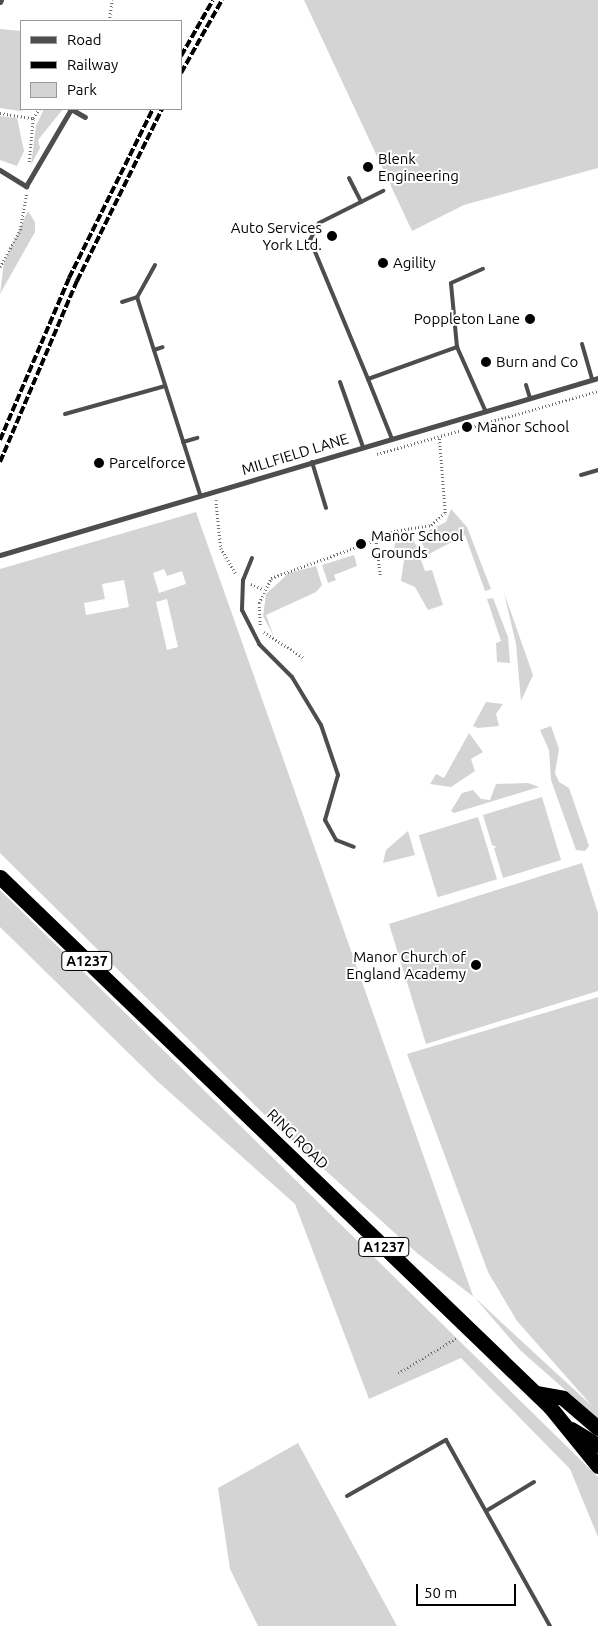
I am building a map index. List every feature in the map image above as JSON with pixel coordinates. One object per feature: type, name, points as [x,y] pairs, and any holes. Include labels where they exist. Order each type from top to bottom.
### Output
[{"type":"highway","name":"RING ROAD","points":[[0,877],[536,1393],[570,1428],[598,1466]]},
{"type":"highway","points":[[536,1393],[563,1398],[598,1428]]},
{"type":"highway","name":"RING ROAD","points":[[570,1428],[598,1445]]},
{"type":"street","points":[[0,170],[26,186],[71,110],[85,118]]},
{"type":"street","name":"MILLFIELD LANE","points":[[0,555],[595,379]]},
{"type":"lane","points":[[349,178],[361,202]]},
{"type":"lane","points":[[383,191],[319,223],[310,240],[392,439]]},
{"type":"lane","points":[[122,302],[137,297],[154,265]]},
{"type":"lane","points":[[483,269],[451,283],[457,347],[486,412]]},
{"type":"lane","points":[[137,297],[200,495]]},
{"type":"lane","points":[[582,344],[595,379]]},
{"type":"lane","points":[[154,350],[163,346]]},
{"type":"lane","points":[[368,379],[457,347]]},
{"type":"lane","points":[[340,382],[363,447]]},
{"type":"lane","points":[[526,385],[530,398]]},
{"type":"lane","points":[[65,414],[165,386]]},
{"type":"lane","points":[[183,442],[197,438]]},
{"type":"lane","points":[[312,462],[326,508]]},
{"type":"lane","points":[[581,474],[598,470]]},
{"type":"lane","points":[[252,558],[243,580],[242,610],[259,644],[292,677],[321,726],[338,775],[325,820],[336,840],[354,847]]},
{"type":"lane","points":[[347,1496],[446,1440],[550,1626]]},
{"type":"lane","points":[[486,1511],[534,1482]]},
{"type":"path","points":[[109,20],[112,0]]},
{"type":"path","points":[[0,113],[33,118]]},
{"type":"path","points":[[304,658],[265,634],[258,617],[263,589],[284,571],[376,540],[394,531],[431,525],[445,513],[435,427]]},
{"type":"path","points":[[213,492],[221,523],[221,548],[230,568],[243,580],[263,589]]},
{"type":"path","points":[[376,540],[380,575]]},
{"type":"path","points":[[398,1373],[442,1351],[469,1328]]},
{"type":"green space","points":[[304,0],[598,0],[598,168],[464,205],[412,231]]},
{"type":"green space","points":[[0,29],[20,31],[20,110],[23,110],[20,111],[0,108]]},
{"type":"green space","points":[[44,110],[62,110],[38,140],[40,148],[31,165],[36,126]]},
{"type":"green space","points":[[0,116],[17,118],[24,151],[17,166],[0,160]]},
{"type":"green space","points":[[28,211],[35,222],[35,232],[0,294],[4,262]]},
{"type":"green space","points":[[451,509],[467,527],[491,589],[485,591],[465,535],[427,555],[419,535],[446,522]]},
{"type":"green space","points":[[196,512],[473,1296],[593,1407],[517,1321],[488,1272],[407,1054],[598,997],[598,1419],[520,1350],[475,1298],[417,1253],[275,1125],[0,853],[0,569]],"holes":[[[164,569],[167,576],[182,571],[186,584],[159,593],[153,573]],[[124,580],[129,607],[86,615],[84,603],[105,599],[102,584]],[[167,599],[178,647],[167,650],[156,602]]]},
{"type":"green space","points":[[396,535],[412,535],[425,571],[432,570],[443,605],[428,610],[415,587],[401,581],[404,560],[393,558]]},
{"type":"green space","points":[[354,555],[357,566],[334,575],[336,580],[328,583],[322,565]]},
{"type":"green space","points":[[316,566],[322,585],[316,592],[266,615],[274,637],[263,616],[266,594],[289,573]]},
{"type":"green space","points":[[504,593],[533,675],[521,701],[516,644]]},
{"type":"green space","points":[[493,598],[508,637],[510,663],[497,662],[496,643],[501,641],[487,599]]},
{"type":"green space","points":[[486,702],[503,704],[496,714],[499,726],[478,728],[473,726]]},
{"type":"green space","points":[[551,726],[559,749],[555,773],[559,782],[569,788],[589,846],[585,851],[576,850],[551,780],[549,750],[540,730]]},
{"type":"green space","points":[[469,733],[483,752],[471,759],[475,771],[451,787],[430,784],[436,774],[444,778]]},
{"type":"green space","points":[[528,783],[539,787],[454,813],[451,811],[462,793],[473,790],[481,799],[490,800],[496,784]]},
{"type":"green space","points":[[542,797],[561,860],[503,878],[494,848],[497,847],[492,845],[483,815]]},
{"type":"green space","points":[[478,817],[497,879],[438,897],[419,835]]},
{"type":"green space","points":[[408,831],[415,855],[383,863],[386,850]]},
{"type":"green space","points":[[582,863],[598,913],[598,991],[426,1044],[389,924]]},
{"type":"green space","points":[[0,890],[598,1477],[598,1537],[570,1469],[461,1358],[369,1399],[295,1204],[156,1080],[0,927]]},
{"type":"green space","points":[[298,1443],[397,1626],[258,1626],[230,1569],[218,1488]]},
{"type":"railway","points":[[182,54],[213,0]]},
{"type":"railway","points":[[182,71],[222,0]]},
{"type":"railway","points":[[0,440],[69,278],[153,110]]},
{"type":"railway","points":[[0,462],[77,281],[162,110]]},
{"type":"place","name":"Blenk Engineering","points":[[368,167]]},
{"type":"place","name":"Auto Services York Ltd.","points":[[332,236]]},
{"type":"place","name":"Agility","points":[[383,263]]},
{"type":"place","name":"Poppleton Lane","points":[[530,319]]},
{"type":"place","name":"Burn and Co","points":[[486,362]]},
{"type":"place","name":"Manor School","points":[[467,427]]},
{"type":"place","name":"Parcelforce","points":[[99,463]]},
{"type":"place","name":"Manor School Grounds","points":[[361,544]]},
{"type":"place","name":"Manor Church of England Academy","points":[[476,965]]}]
